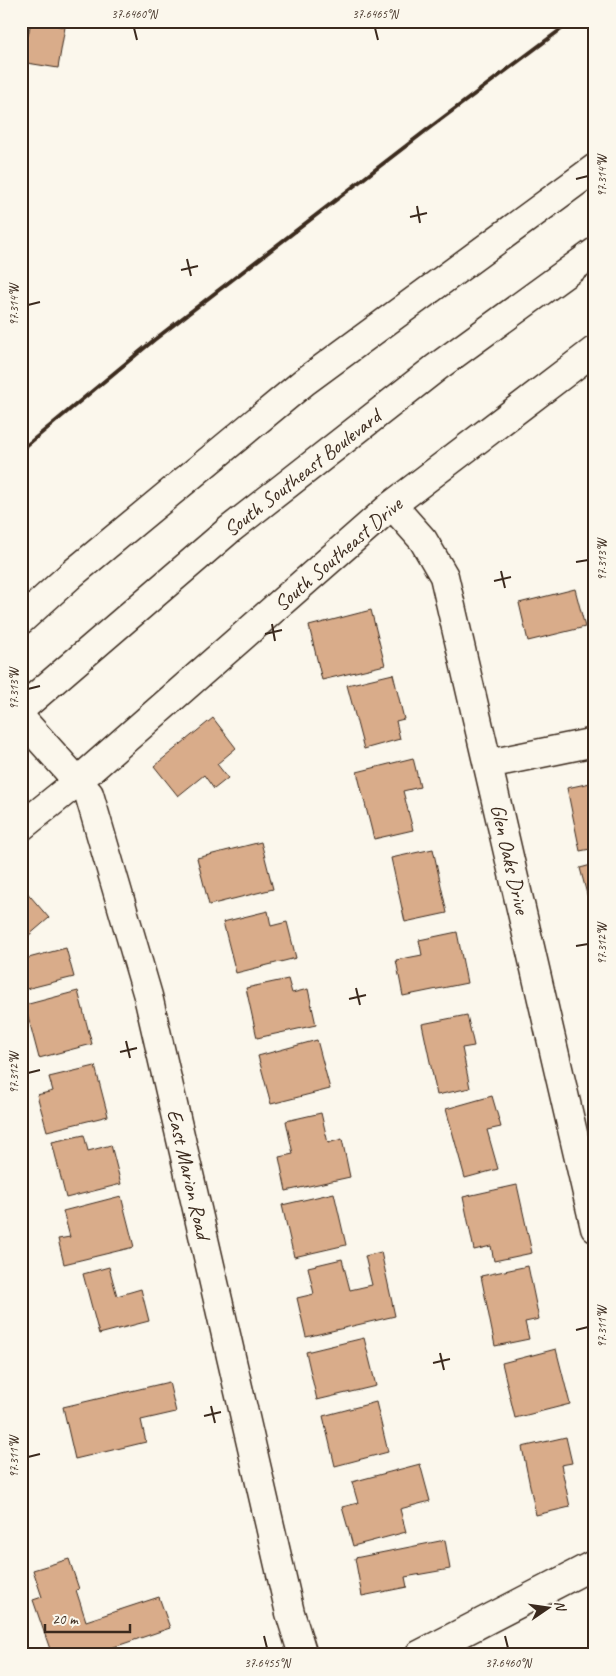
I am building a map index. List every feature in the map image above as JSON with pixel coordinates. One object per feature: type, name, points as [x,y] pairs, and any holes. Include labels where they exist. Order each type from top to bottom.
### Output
[{"type":"street","points":[[21,620],[72,574],[304,382],[595,168]]},
{"type":"street","name":"South Southeast Boulevard","points":[[21,709],[230,530],[437,367],[595,252]]},
{"type":"street","name":"South Southeast Drive","points":[[21,827],[78,781],[392,506],[595,350]]},
{"type":"street","name":"Glen Oaks Drive","points":[[392,506],[423,540],[444,576],[595,1228]]},
{"type":"street","name":"East Marion Road","points":[[21,718],[89,794],[148,996],[290,1613],[303,1655]]},
{"type":"street","points":[[488,764],[595,742]]},
{"type":"street","points":[[419,1655],[595,1564]]},
{"type":"building","points":[[31,21],[65,27],[58,68],[21,62],[21,35],[28,36]]},
{"type":"building","points":[[575,589],[585,627],[528,641],[519,603]]},
{"type":"building","points":[[371,610],[385,665],[322,680],[309,626]]},
{"type":"building","points":[[393,674],[404,719],[396,721],[400,739],[364,749],[347,685]]},
{"type":"building","points":[[213,718],[236,748],[217,764],[228,778],[214,789],[204,775],[178,796],[154,766]]},
{"type":"building","points":[[413,758],[420,787],[403,791],[413,830],[374,839],[357,772]]},
{"type":"building","points":[[595,782],[595,848],[580,851],[567,788]]},
{"type":"building","points":[[261,842],[273,889],[209,905],[197,858]]},
{"type":"building","points":[[433,849],[447,913],[405,922],[391,858]]},
{"type":"building","points":[[595,864],[595,912],[592,913],[580,868]]},
{"type":"building","points":[[24,889],[49,918],[21,942],[21,891]]},
{"type":"building","points":[[268,911],[271,926],[287,922],[296,958],[236,973],[223,922]]},
{"type":"building","points":[[457,932],[467,983],[403,996],[396,960],[422,955],[419,940]]},
{"type":"building","points":[[66,948],[74,977],[22,990],[21,960]]},
{"type":"building","points":[[288,979],[292,993],[308,989],[316,1025],[257,1038],[246,988]]},
{"type":"building","points":[[78,991],[92,1044],[39,1058],[25,1005]]},
{"type":"building","points":[[467,1015],[474,1046],[462,1048],[470,1088],[437,1095],[422,1024]]},
{"type":"building","points":[[317,1040],[330,1089],[271,1104],[258,1056]]},
{"type":"building","points":[[95,1066],[108,1116],[47,1131],[37,1095],[53,1091],[49,1077]]},
{"type":"building","points":[[492,1096],[501,1127],[487,1130],[498,1169],[465,1178],[446,1109]]},
{"type":"building","points":[[321,1113],[328,1143],[342,1139],[350,1177],[286,1191],[279,1157],[293,1154],[286,1121]]},
{"type":"building","points":[[84,1135],[88,1151],[111,1145],[121,1184],[66,1198],[52,1142]]},
{"type":"building","points":[[517,1185],[532,1253],[494,1261],[491,1246],[474,1250],[463,1197]]},
{"type":"building","points":[[334,1193],[346,1245],[294,1257],[282,1205]]},
{"type":"building","points":[[121,1196],[134,1247],[64,1264],[58,1239],[70,1237],[63,1211]]},
{"type":"building","points":[[381,1252],[395,1316],[306,1337],[297,1298],[314,1294],[308,1267],[342,1259],[350,1290],[372,1285],[365,1256]]},
{"type":"building","points":[[528,1266],[539,1319],[525,1322],[529,1339],[495,1346],[481,1276]]},
{"type":"building","points":[[109,1267],[117,1296],[141,1289],[149,1321],[99,1334],[83,1274]]},
{"type":"building","points":[[364,1338],[376,1386],[317,1400],[306,1352]]},
{"type":"building","points":[[556,1349],[570,1404],[515,1418],[502,1363]]},
{"type":"building","points":[[169,1382],[176,1412],[141,1420],[146,1442],[75,1459],[63,1407]]},
{"type":"building","points":[[376,1402],[388,1452],[335,1466],[323,1416]]},
{"type":"building","points":[[566,1437],[572,1463],[561,1465],[570,1507],[536,1515],[522,1447]]},
{"type":"building","points":[[420,1464],[430,1501],[400,1509],[406,1532],[353,1546],[342,1507],[358,1503],[352,1482]]},
{"type":"building","points":[[445,1540],[450,1569],[405,1577],[407,1587],[362,1596],[355,1558]]},
{"type":"building","points":[[69,1559],[79,1589],[76,1590],[86,1621],[159,1597],[170,1628],[108,1649],[110,1655],[64,1655],[63,1652],[52,1655],[33,1600],[42,1597],[33,1570]]},
{"type":"railway","points":[[21,450],[154,340],[428,129],[572,21]]}]
